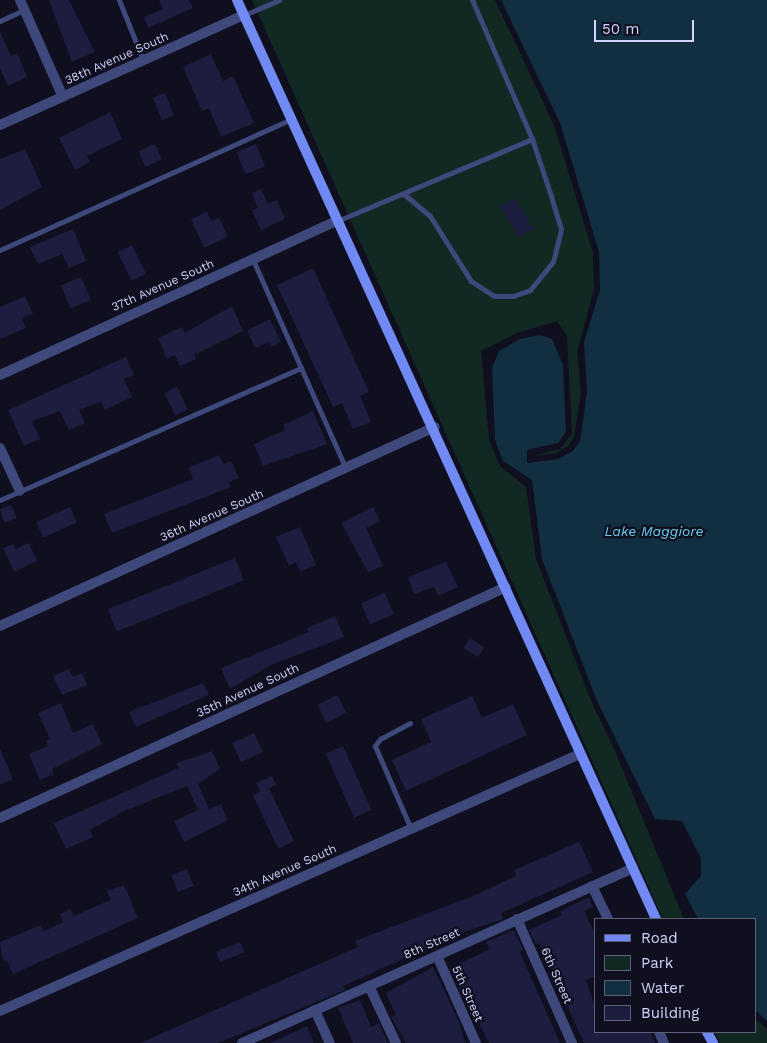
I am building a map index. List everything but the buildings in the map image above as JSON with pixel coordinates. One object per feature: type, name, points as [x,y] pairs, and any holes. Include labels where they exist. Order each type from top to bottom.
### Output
[{"type":"main road","points":[[238,0],[337,221],[435,428],[580,754],[656,918]]},
{"type":"street","points":[[22,5],[63,97]]},
{"type":"street","name":"38th Avenue South","points":[[0,125],[244,15]]},
{"type":"street","name":"37th Avenue South","points":[[0,375],[337,221]]},
{"type":"street","name":"36th Avenue South","points":[[0,626],[435,428]]},
{"type":"street","points":[[0,448],[20,491]]},
{"type":"street","name":"35th Avenue South","points":[[0,818],[506,587]]},
{"type":"street","name":"34th Avenue South","points":[[0,1011],[580,754]]},
{"type":"street","name":"8th Street","points":[[242,1043],[260,1039],[315,1010],[632,868]]},
{"type":"street","points":[[592,886],[608,918]]},
{"type":"street","name":"6th Street","points":[[517,919],[572,1043]]},
{"type":"street","name":"5th Street","points":[[437,956],[476,1043]]},
{"type":"street","points":[[369,986],[396,1043]]},
{"type":"street","points":[[315,1010],[330,1043]]},
{"type":"lane","points":[[119,0],[143,61]]},
{"type":"lane","points":[[244,15],[279,0]]},
{"type":"lane","points":[[405,195],[430,216],[471,281],[494,296],[513,296],[530,290],[554,262],[561,230],[532,139],[472,0]]},
{"type":"lane","points":[[0,21],[22,5]]},
{"type":"lane","points":[[0,250],[291,119]]},
{"type":"lane","points":[[337,221],[405,195],[532,139]]},
{"type":"lane","points":[[252,260],[346,469]]},
{"type":"lane","points":[[0,500],[301,368]]},
{"type":"lane","points":[[410,723],[380,739],[375,746],[411,829]]},
{"type":"green space","points":[[252,0],[495,0],[554,125],[593,253],[594,289],[577,352],[581,392],[574,438],[568,446],[556,453],[533,456],[560,449],[572,433],[567,336],[557,321],[517,333],[481,351],[489,440],[500,466],[526,487],[536,559],[592,703],[615,751],[684,918],[663,918]]},
{"type":"green space","points":[[757,1020],[767,1029],[767,1043],[720,1043],[715,1033],[757,1033]]},
{"type":"water","name":"Lake Maggiore","points":[[501,0],[767,0],[767,1021],[757,1012],[757,918],[697,918],[685,894],[701,876],[701,859],[682,821],[655,819],[597,701],[542,559],[532,480],[503,461],[495,440],[492,368],[499,351],[520,339],[540,335],[552,339],[563,365],[566,432],[558,443],[527,450],[527,463],[558,459],[573,451],[580,441],[587,392],[584,342],[600,290],[599,252],[560,123]]}]
